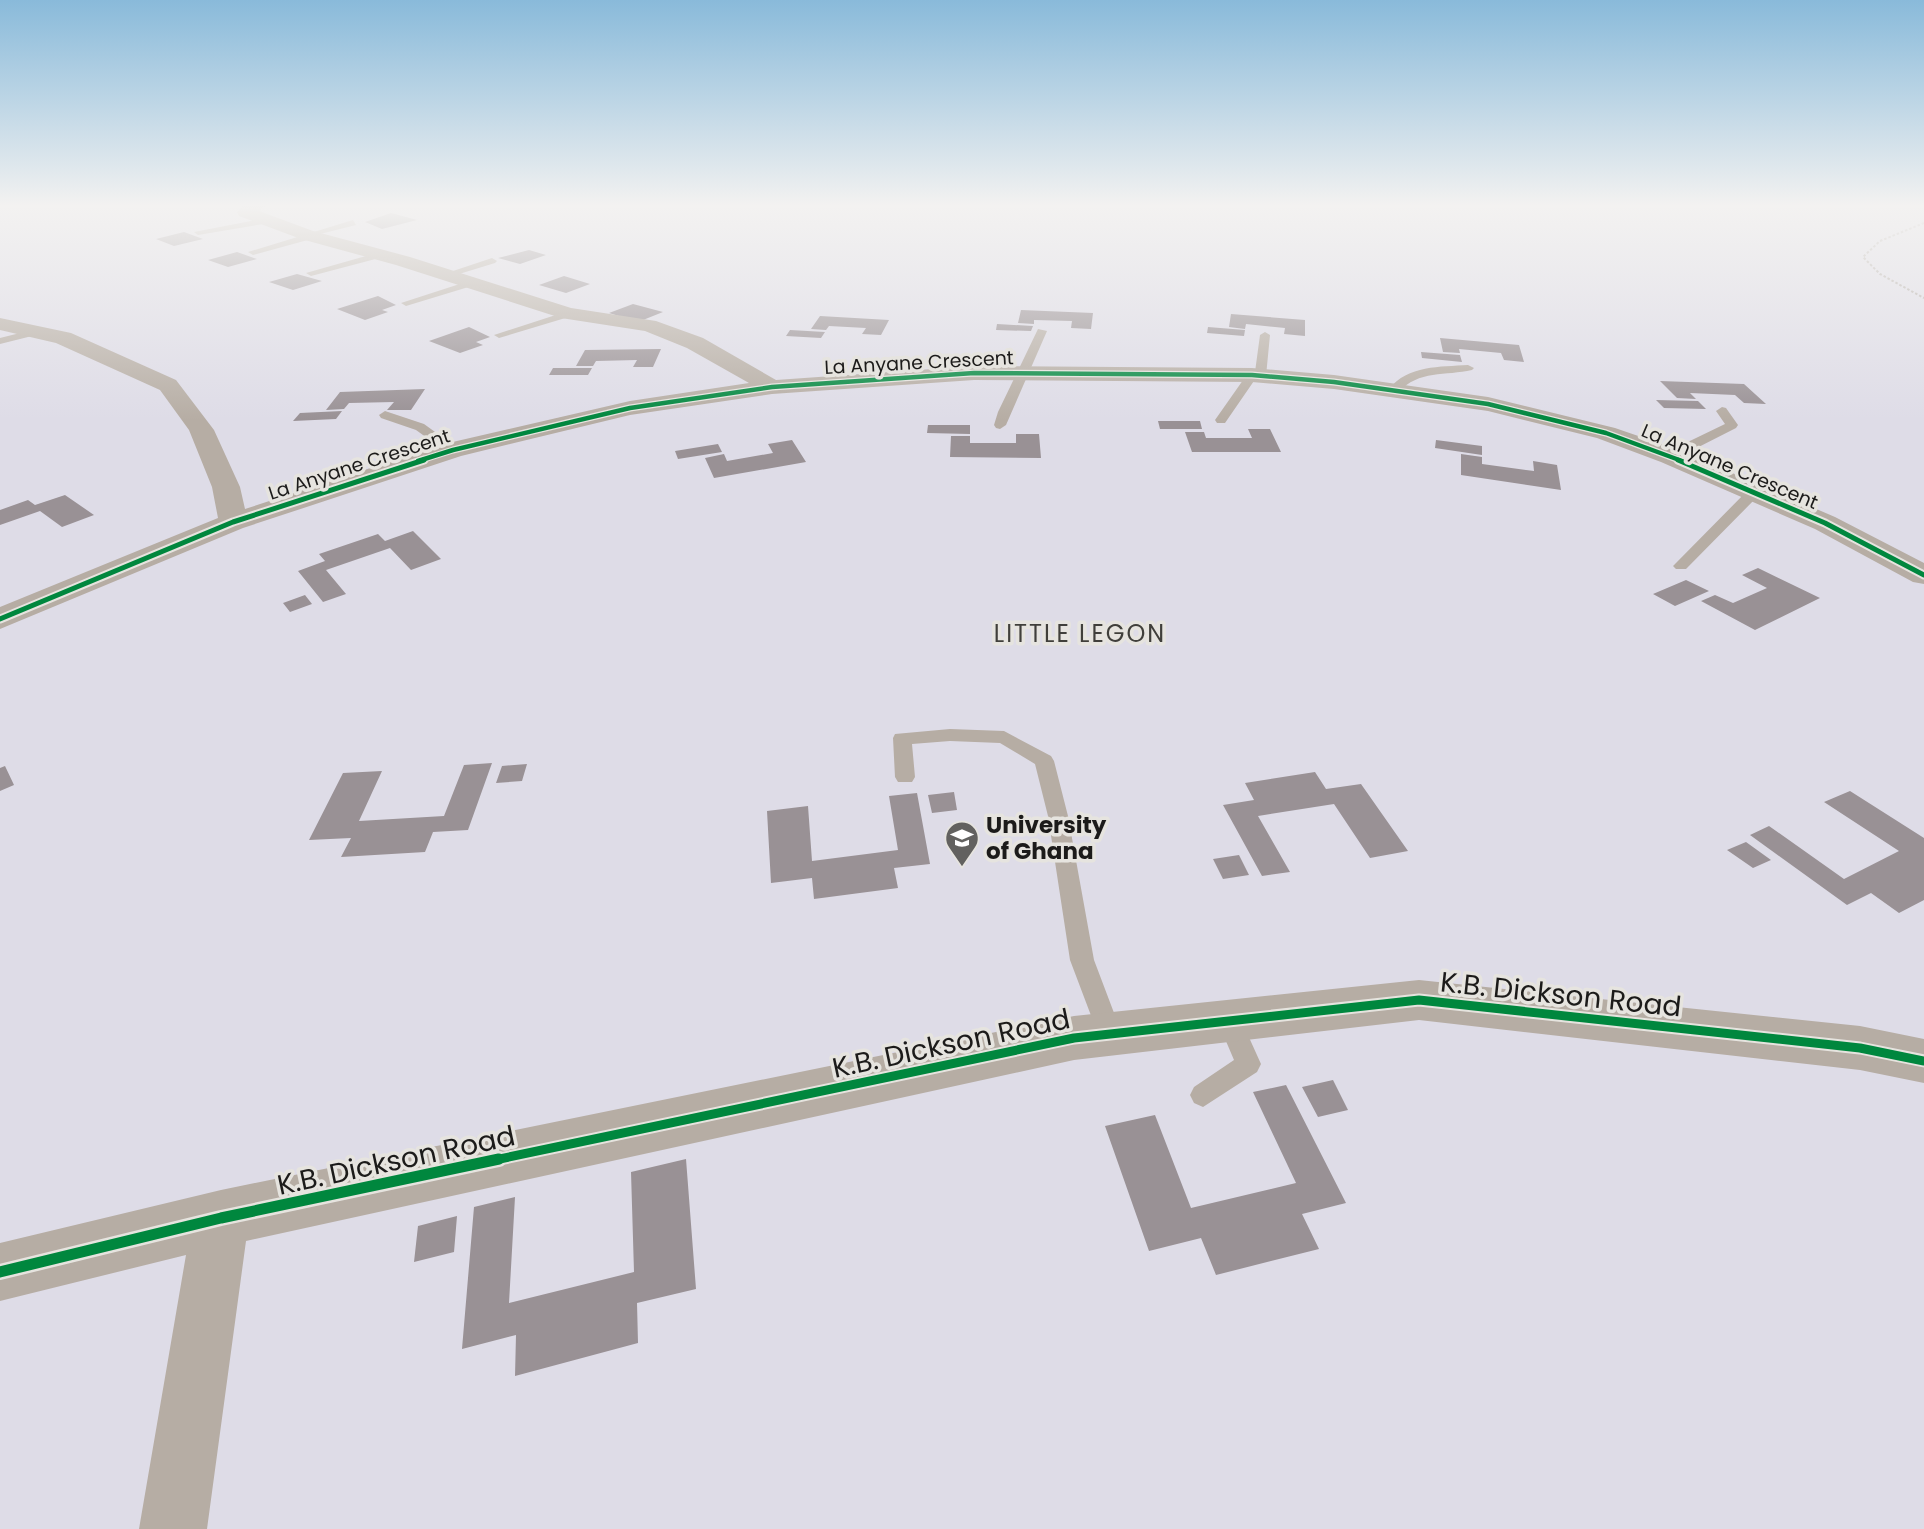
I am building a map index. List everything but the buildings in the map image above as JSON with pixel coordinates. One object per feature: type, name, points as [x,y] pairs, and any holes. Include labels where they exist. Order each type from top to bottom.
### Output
[{"type":"street","points":[[454,277],[568,314],[649,326],[695,343],[772,387]]},
{"type":"street","points":[[0,324],[63,338],[168,385],[201,430],[226,487],[233,522]]},
{"type":"street","name":"La Anyane Crescent","points":[[0,619],[233,522],[453,450],[630,408],[772,387],[961,373],[1256,375],[1395,389],[1488,404],[1606,433],[1670,456],[1825,523],[1924,575]]},
{"type":"street","name":"K.B. Dickson Road","points":[[0,1272],[222,1218],[1074,1038],[1229,1020],[1419,1000],[1860,1048],[1924,1061]]},
{"type":"street","points":[[173,1529],[222,1218]]},
{"type":"lane","points":[[406,303],[472,283]]},
{"type":"lane","points":[[499,335],[568,314]]},
{"type":"lane","points":[[0,341],[40,331]]},
{"type":"lane","points":[[1000,425],[1042,331]]},
{"type":"lane","points":[[1221,420],[1256,375],[1265,335]]},
{"type":"lane","points":[[1395,389],[1400,381],[1417,374],[1468,368]]},
{"type":"lane","points":[[1670,456],[1732,425],[1721,411]]},
{"type":"lane","points":[[385,415],[420,427],[453,450]]},
{"type":"lane","points":[[1681,566],[1755,491]]},
{"type":"lane","points":[[905,777],[902,738],[950,734],[1004,737],[1044,761],[1058,816],[1082,960],[1110,1034]]},
{"type":"lane","points":[[1203,1095],[1248,1064],[1229,1020]]},
{"type":"path","points":[[1886,277],[1924,298]]},
{"type":"shaded area","name":"University of Ghana","points":[[0,277],[1924,277],[1924,1529],[0,1529]]},
{"type":"cycle path","points":[[0,619],[233,522],[453,450],[630,408],[772,387],[974,373],[1252,375],[1334,382],[1488,404],[1606,433],[1670,456],[1825,523],[1924,575]]},
{"type":"cycle path","points":[[0,1272],[221,1218],[1074,1038],[1419,1000],[1860,1048],[1924,1061]]},
{"type":"place","name":"University of Ghana","points":[[962,868]]},
{"type":"district","name":"LITTLE LEGON","points":[[1080,634]]}]
